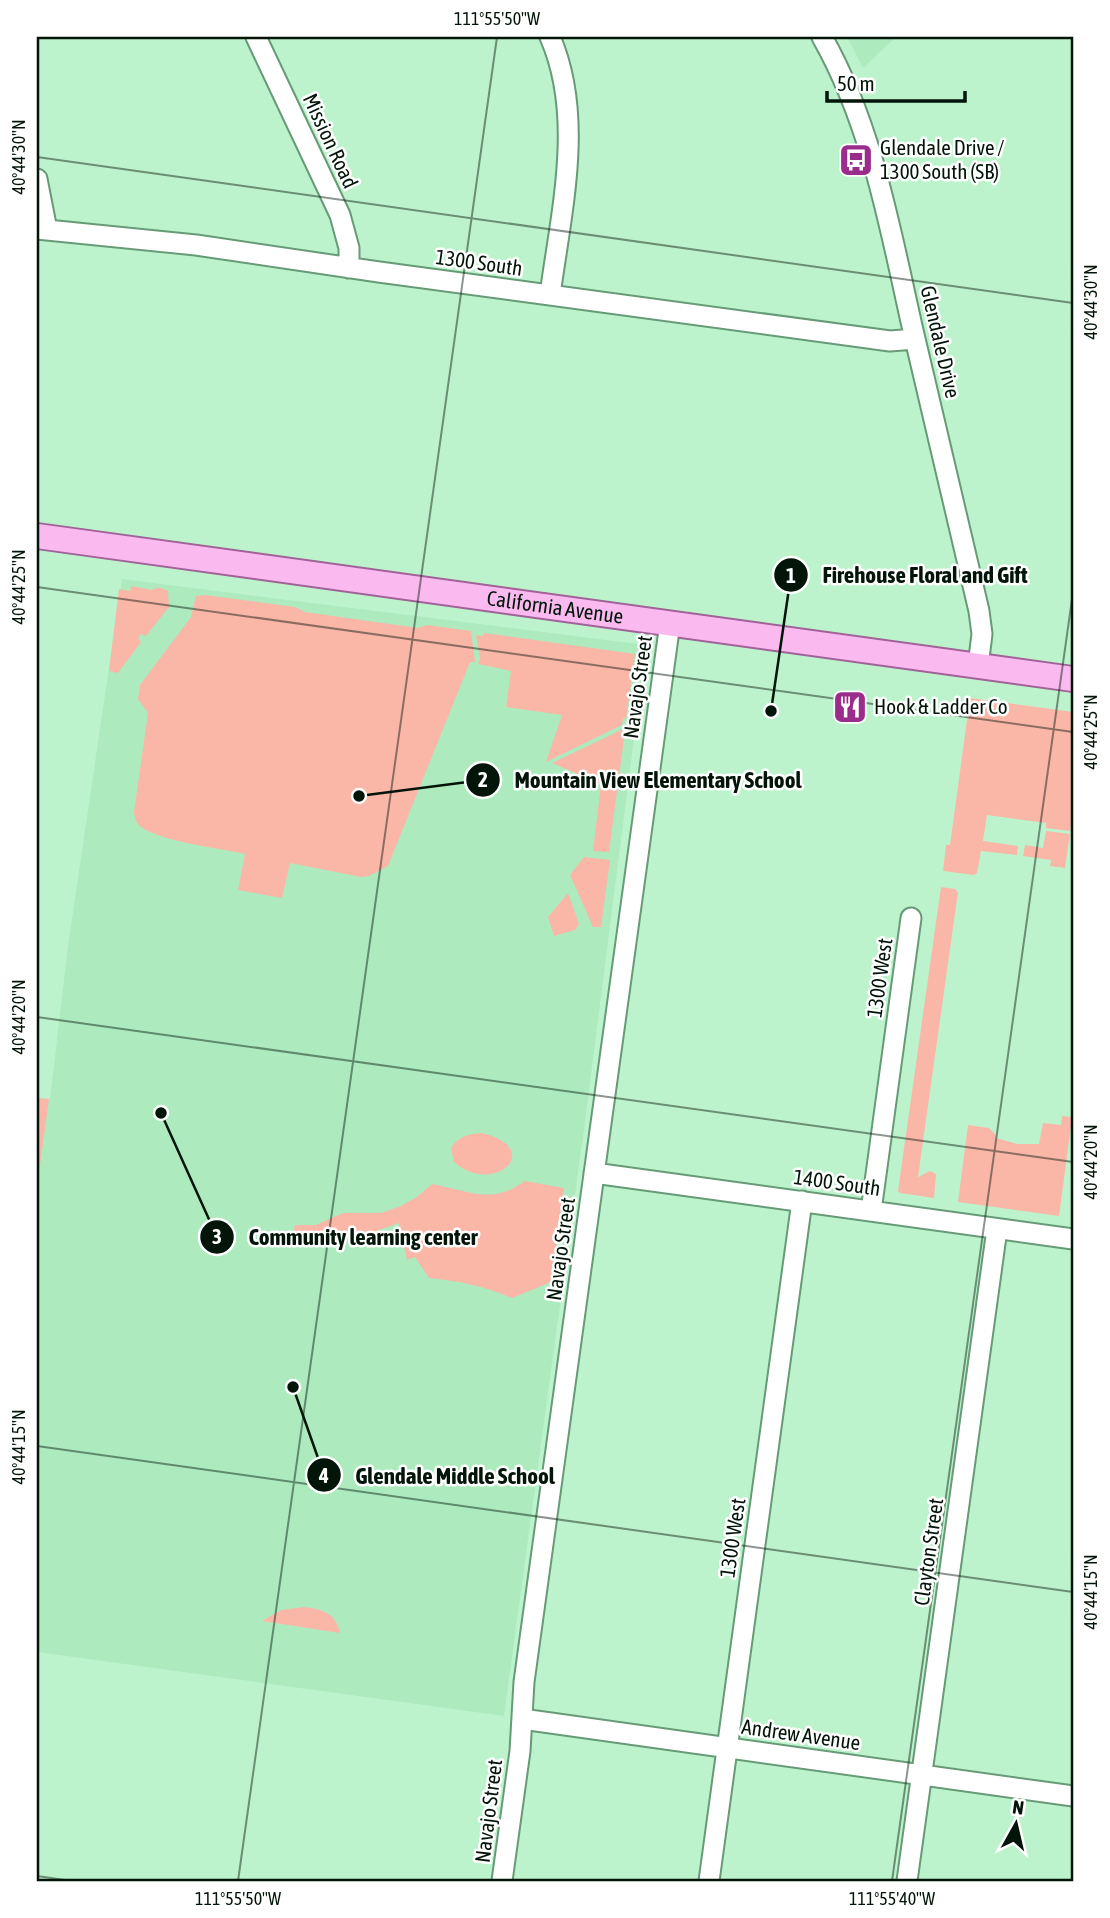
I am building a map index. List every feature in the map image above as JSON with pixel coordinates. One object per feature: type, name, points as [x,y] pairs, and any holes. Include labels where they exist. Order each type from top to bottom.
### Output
[{"type":"main road","name":"California Avenue","points":[[37,536],[1073,679]]},
{"type":"street","name":"Mission Road","points":[[256,37],[340,215],[349,248],[349,268]]},
{"type":"street","points":[[550,37],[562,74],[568,145],[550,295]]},
{"type":"street","name":"Glendale Drive","points":[[822,37],[841,73],[862,126],[885,205],[979,611],[982,634],[978,666]]},
{"type":"street","points":[[37,179],[42,229]]},
{"type":"street","name":"1300 South","points":[[42,229],[172,242],[890,341],[915,339]]},
{"type":"street","name":"Navajo Street","points":[[502,1881],[526,1668],[670,623]]},
{"type":"street","name":"1300 West","points":[[871,1211],[911,918]]},
{"type":"street","name":"1400 South","points":[[594,1173],[1073,1239]]},
{"type":"street","name":"1300 West","points":[[709,1881],[802,1201]]},
{"type":"street","name":"Clayton Street","points":[[907,1881],[997,1229]]},
{"type":"street","name":"Andrew Avenue","points":[[522,1719],[1073,1796]]},
{"type":"shaded area","points":[[847,37],[896,37],[863,68]]},
{"type":"shaded area","points":[[122,579],[646,645],[585,1122],[504,1716],[37,1652],[37,1098],[50,1099],[68,946]]},
{"type":"shaded area","points":[[131,586],[168,591],[169,607],[146,636],[141,634],[138,638],[141,642],[118,673],[109,671],[119,589],[130,591]]},
{"type":"shaded area","points":[[205,595],[418,628],[427,625],[471,631],[475,662],[470,662],[388,866],[361,877],[290,863],[282,898],[238,890],[245,854],[163,837],[138,824],[134,812],[148,713],[138,699],[140,685],[191,617],[196,596]]},
{"type":"shaded area","points":[[484,633],[635,654],[626,719],[623,718],[622,725],[546,762],[562,715],[506,707],[511,671],[478,664],[480,658],[476,635],[483,636]]},
{"type":"shaded area","points":[[970,698],[1073,712],[1073,810],[1070,831],[1046,828],[1046,823],[987,815],[983,841],[1018,846],[1017,855],[981,851],[977,873],[974,875],[943,871],[946,845],[950,845]]},
{"type":"shaded area","points":[[621,730],[625,731],[609,852],[593,851],[601,784],[552,763]]},
{"type":"shaded area","points":[[1046,831],[1070,834],[1065,868],[1050,866],[1051,860],[1023,856],[1025,845],[1043,848]]},
{"type":"shaded area","points":[[584,857],[610,860],[601,927],[593,927],[570,875]]},
{"type":"shaded area","points":[[941,887],[958,892],[918,1177],[930,1171],[936,1174],[934,1198],[898,1191]]},
{"type":"shaded area","points":[[568,893],[579,924],[575,930],[554,936],[548,917]]},
{"type":"shaded area","points":[[37,1098],[49,1099],[37,1188]]},
{"type":"shaded area","points":[[1062,1116],[1072,1119],[1059,1216],[958,1202],[968,1125],[989,1128],[996,1138],[1017,1144],[1039,1144],[1043,1123],[1061,1125]]},
{"type":"shaded area","points":[[482,1133],[501,1140],[511,1149],[512,1158],[507,1167],[484,1174],[469,1171],[454,1162],[451,1148],[454,1144],[464,1136]]},
{"type":"shaded area","points":[[525,1181],[564,1188],[551,1282],[512,1298],[471,1285],[429,1278],[415,1257],[407,1260],[399,1223],[333,1246],[292,1240],[295,1225],[316,1225],[343,1213],[381,1213],[417,1197],[432,1184],[490,1195],[512,1189]]},
{"type":"shaded area","points":[[304,1607],[327,1613],[335,1621],[340,1633],[262,1621],[281,1610]]},
{"type":"place","name":"Glendale Drive / 1300 South (SB)","points":[[856,160]]},
{"type":"place","name":"Hook & Ladder Co","points":[[850,707]]},
{"type":"place","name":"Firehouse Floral and Gift","points":[[771,711]]},
{"type":"place","name":"Mountain View Elementary School","points":[[359,796]]},
{"type":"place","name":"Community learning center","points":[[161,1113]]},
{"type":"place","name":"Glendale Middle School","points":[[293,1387]]}]
